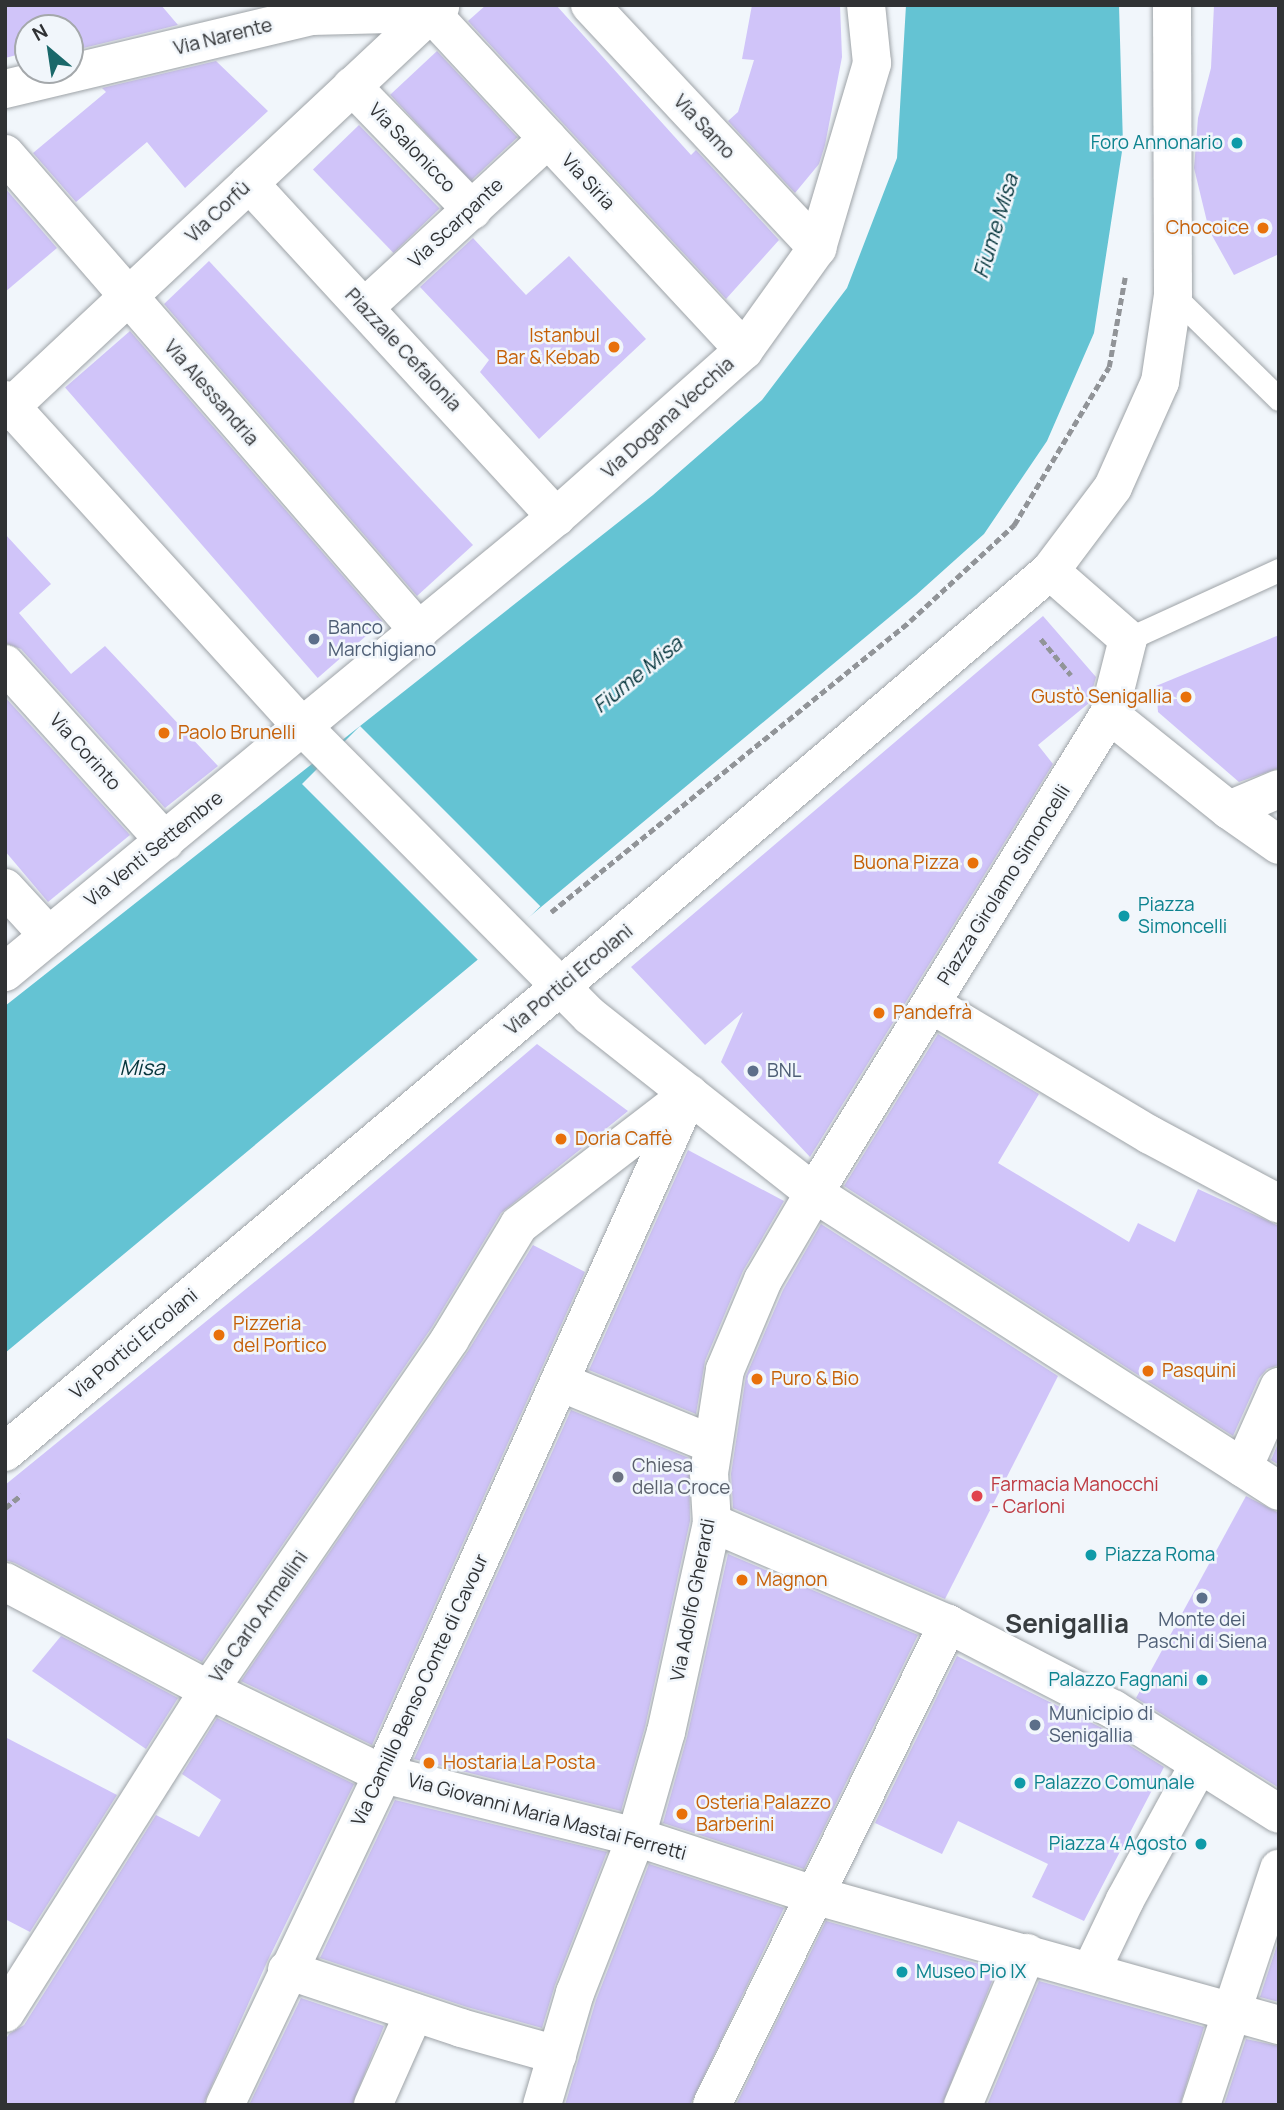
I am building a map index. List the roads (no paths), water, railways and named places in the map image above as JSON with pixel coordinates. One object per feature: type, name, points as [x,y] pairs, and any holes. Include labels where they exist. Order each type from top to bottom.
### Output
[{"type":"street","name":"Via Samo","points":[[590,5],[817,248]]},
{"type":"street","name":"Via Dogana Vecchia","points":[[315,739],[419,631],[556,517],[744,350],[817,248],[872,63],[866,5]]},
{"type":"street","name":"Via Portici Ercolani","points":[[5,1452],[559,988],[1050,571],[1113,487],[1160,382],[1173,295],[1172,5]]},
{"type":"street","name":"Via Corfù","points":[[7,406],[437,9]]},
{"type":"street","name":"Via Narente","points":[[5,89],[311,16],[437,9]]},
{"type":"street","name":"Via Siria","points":[[437,9],[548,139],[744,350]]},
{"type":"street","name":"Via Salonicco","points":[[352,86],[472,210]]},
{"type":"street","name":"Via Scarpante","points":[[364,308],[548,139]]},
{"type":"street","name":"Via Alessandria","points":[[5,154],[127,298],[419,631]]},
{"type":"street","name":"Piazzale Cefalonia","points":[[249,183],[556,517]]},
{"type":"street","points":[[7,406],[315,739],[559,988],[814,1193],[1279,1491]]},
{"type":"street","points":[[1050,571],[1128,639]]},
{"type":"street","name":"Piazza Girolamo Simoncelli","points":[[1128,639],[1109,714],[931,1004],[1150,1135],[1279,1204]]},
{"type":"street","name":"Via Corinto","points":[[5,664],[165,841]]},
{"type":"street","points":[[1109,714],[1229,810],[1279,845]]},
{"type":"street","name":"Via Venti Settembre","points":[[5,972],[165,841],[315,739]]},
{"type":"street","points":[[1229,810],[1279,789]]},
{"type":"street","points":[[5,888],[49,936]]},
{"type":"street","name":"Via Adolfo Gherardi","points":[[542,2105],[575,1993],[636,1837],[666,1732],[712,1523],[709,1473],[712,1444],[731,1357],[763,1280],[931,1004]]},
{"type":"street","name":"Via Carlo Armellini","points":[[5,2013],[209,1690],[450,1339],[519,1225],[689,1094]]},
{"type":"street","name":"Via Camillo Benso Conte di Cavour","points":[[225,2105],[287,1970],[383,1774],[689,1094]]},
{"type":"street","points":[[561,1382],[712,1444]]},
{"type":"street","points":[[1243,1468],[1279,1387]]},
{"type":"street","points":[[712,1523],[948,1624],[1113,1709],[1279,1814]]},
{"type":"street","name":"Via Giovanni Maria Mastai Ferretti","points":[[5,1582],[209,1690],[383,1774],[636,1837],[817,1896],[1279,2025]]},
{"type":"street","points":[[712,2105],[817,1896],[948,1624]]},
{"type":"street","points":[[1091,1971],[1125,1900],[1199,1764]]},
{"type":"street","points":[[1201,2105],[1279,1868]]},
{"type":"street","points":[[962,2105],[1027,1953]]},
{"type":"street","points":[[287,1970],[414,2013],[556,2054]]},
{"type":"street","points":[[373,2105],[414,2013]]},
{"type":"lane","points":[[1173,295],[1279,399]]},
{"type":"lane","points":[[1128,639],[1279,570]]},
{"type":"water","name":"Misa","points":[[906,5],[1119,5],[1123,145],[1094,333],[1047,441],[984,534],[916,595],[5,1353],[5,1006],[653,495],[762,400],[847,288],[897,158]]},
{"type":"place","name":"Foro Annonario","points":[[1237,143]]},
{"type":"place","name":"Chocoice","points":[[1263,228]]},
{"type":"place","name":"Istanbul Bar & Kebab","points":[[614,347]]},
{"type":"place","name":"Banco Marchigiano","points":[[314,639]]},
{"type":"place","name":"Gustò Senigallia","points":[[1186,697]]},
{"type":"place","name":"Paolo Brunelli","points":[[164,733]]},
{"type":"place","name":"Buona Pizza","points":[[973,863]]},
{"type":"place","name":"Piazza Simoncelli","points":[[1124,916]]},
{"type":"place","name":"Pandefrà","points":[[879,1013]]},
{"type":"place","name":"BNL","points":[[753,1071]]},
{"type":"place","name":"Doria Caffè","points":[[561,1139]]},
{"type":"place","name":"Pizzeria del Portico","points":[[219,1335]]},
{"type":"place","name":"Pasquini","points":[[1148,1371]]},
{"type":"place","name":"Puro & Bio","points":[[757,1379]]},
{"type":"place","name":"Chiesa della Croce","points":[[618,1477]]},
{"type":"place","name":"Farmacia Manocchi - Carloni","points":[[977,1496]]},
{"type":"place","name":"Piazza Roma","points":[[1091,1555]]},
{"type":"place","name":"Magnon","points":[[742,1580]]},
{"type":"place","name":"Monte dei Paschi di Siena","points":[[1202,1598]]},
{"type":"place","name":"Palazzo Fagnani","points":[[1202,1680]]},
{"type":"place","name":"Municipio di Senigallia","points":[[1035,1725]]},
{"type":"place","name":"Hostaria La Posta","points":[[429,1763]]},
{"type":"place","name":"Palazzo Comunale","points":[[1020,1783]]},
{"type":"place","name":"Osteria Palazzo Barberini","points":[[682,1814]]},
{"type":"place","name":"Piazza 4 Agosto","points":[[1201,1844]]},
{"type":"place","name":"Museo Pio IX","points":[[902,1972]]},
{"type":"district","name":"Senigallia","points":[[1067,1624]]},
{"type":"water label","name":"Fiume Misa","points":[[995,226]]},
{"type":"water label","name":"Fiume Misa","points":[[637,674]]}]
